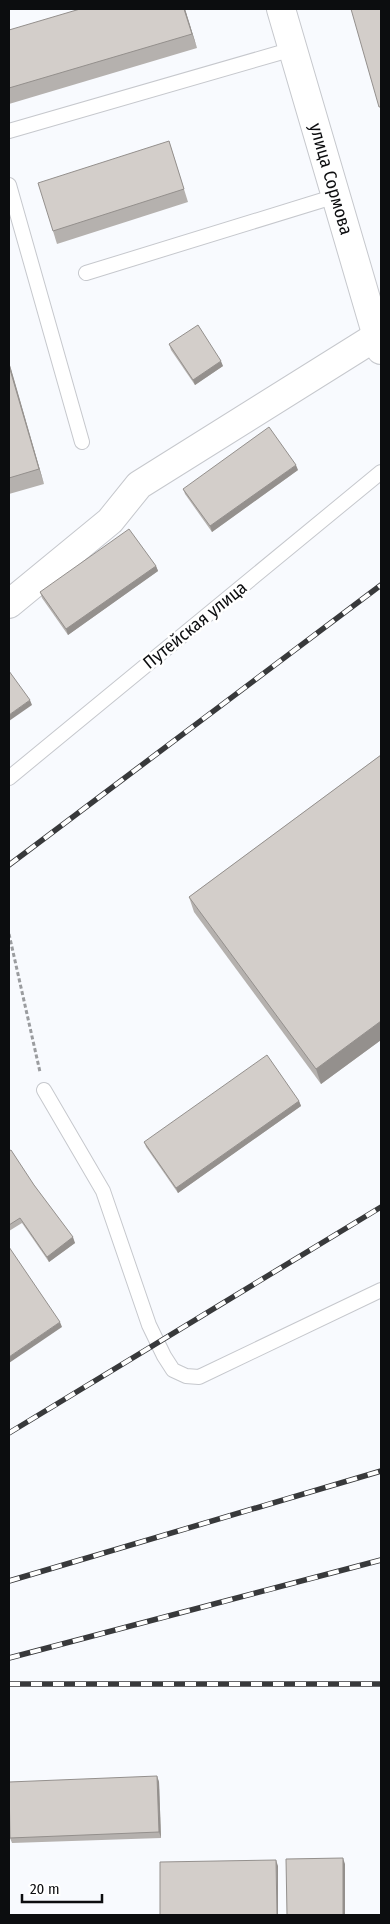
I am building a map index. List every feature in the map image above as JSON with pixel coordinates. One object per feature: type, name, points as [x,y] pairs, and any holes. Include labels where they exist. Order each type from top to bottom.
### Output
[{"type":"street","name":"улица Сормова","points":[[281,9],[379,343]]},
{"type":"street","points":[[9,604],[110,521],[139,485],[379,343]]},
{"type":"lane","points":[[9,131],[293,49]]},
{"type":"lane","points":[[9,185],[82,442]]},
{"type":"lane","points":[[86,273],[336,196]]},
{"type":"lane","name":"Путейская улица","points":[[9,778],[381,472]]},
{"type":"lane","points":[[44,1090],[103,1191],[149,1324],[164,1356],[173,1370],[186,1376],[199,1377],[381,1290]]},
{"type":"path","points":[[9,934],[44,1090]]},
{"type":"building","points":[[80,9],[184,9],[192,34],[9,88],[9,30]]},
{"type":"building","points":[[351,9],[381,9],[381,107],[379,107]]},
{"type":"building","points":[[169,141],[184,189],[53,231],[38,183]]},
{"type":"building","points":[[198,325],[221,361],[193,380],[169,344]]},
{"type":"building","points":[[9,366],[39,469],[9,478]]},
{"type":"building","points":[[269,427],[296,465],[210,526],[183,489]]},
{"type":"building","points":[[129,529],[156,566],[66,629],[40,592]]},
{"type":"building","points":[[9,671],[30,700],[9,715]]},
{"type":"building","points":[[381,755],[381,1021],[316,1069],[189,897]]},
{"type":"building","points":[[267,1055],[299,1101],[176,1188],[144,1142]]},
{"type":"building","points":[[11,1150],[34,1185],[73,1237],[47,1257],[20,1218],[9,1225],[9,1151]]},
{"type":"building","points":[[9,1247],[60,1322],[9,1357]]},
{"type":"building","points":[[157,1776],[159,1832],[10,1838],[9,1782]]},
{"type":"building","points":[[343,1858],[343,1915],[287,1915],[286,1859]]},
{"type":"building","points":[[276,1860],[277,1915],[160,1915],[160,1862]]},
{"type":"railway","points":[[9,865],[381,585]]},
{"type":"railway","points":[[9,1433],[381,1207]]},
{"type":"railway","points":[[9,1581],[381,1471]]},
{"type":"railway","points":[[9,1658],[381,1560]]},
{"type":"railway","points":[[9,1684],[381,1684]]}]
